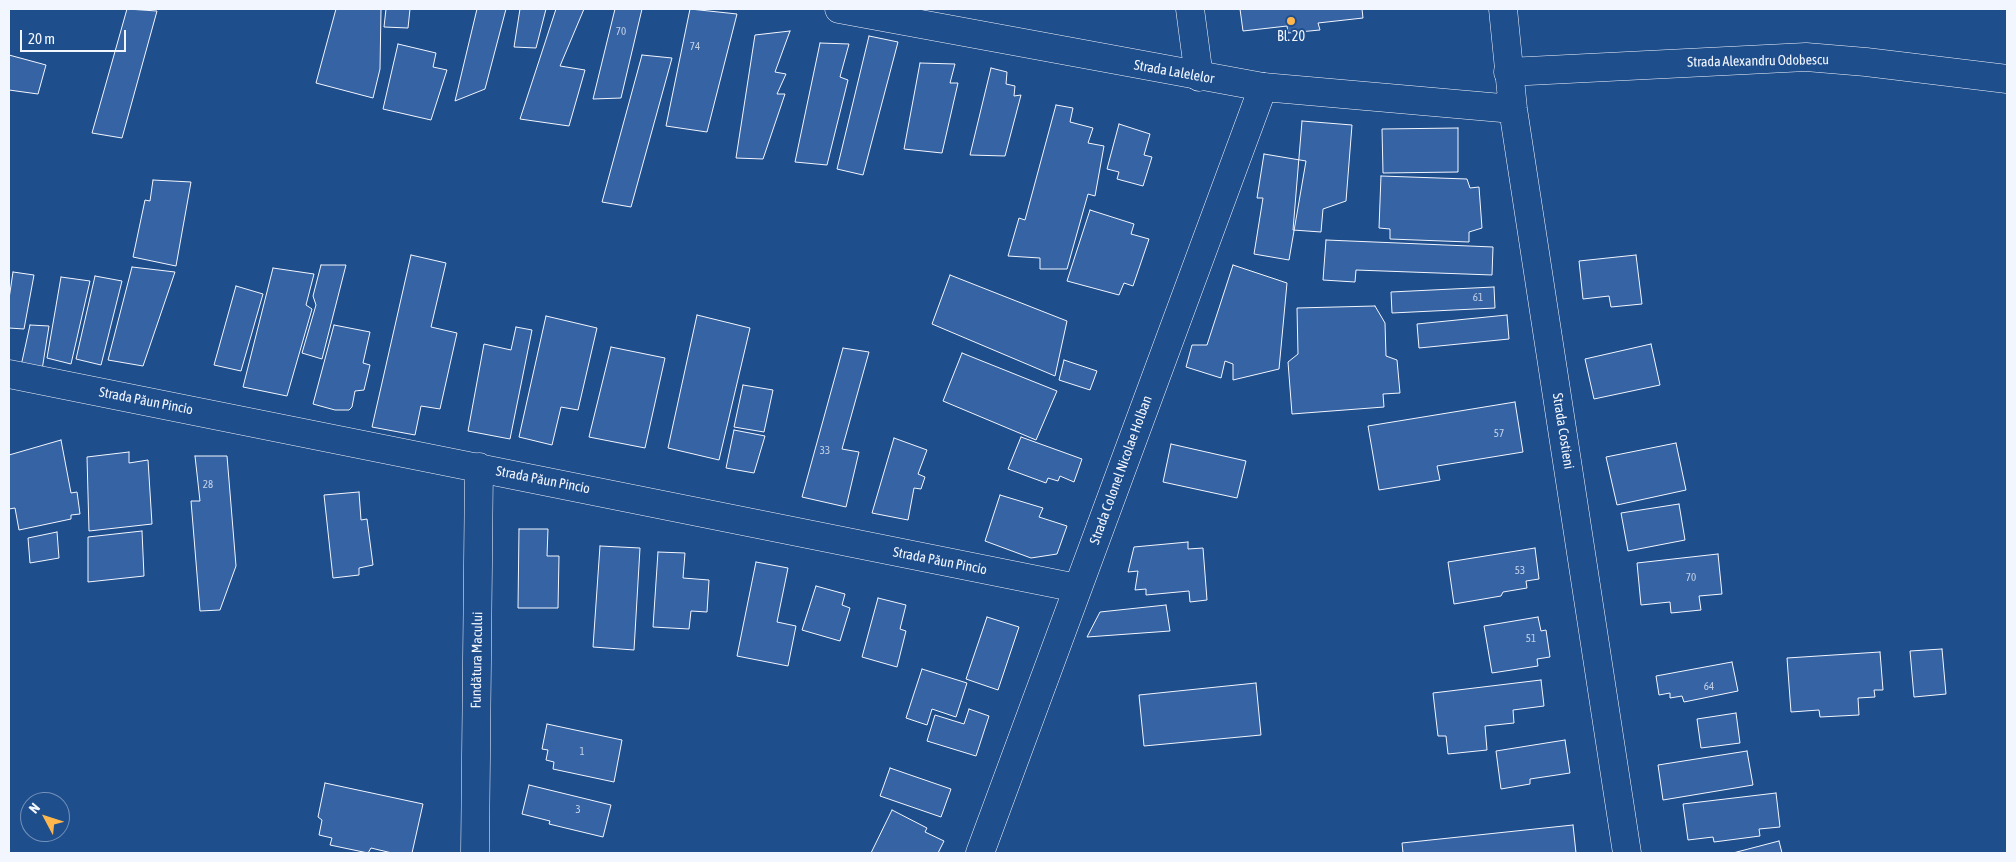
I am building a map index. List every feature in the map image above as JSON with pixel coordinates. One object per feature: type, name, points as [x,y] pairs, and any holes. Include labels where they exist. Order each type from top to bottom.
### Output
[{"type":"street","name":"Strada Lalelelor","points":[[839,9],[1199,77],[1263,87],[1513,109]]},
{"type":"street","points":[[1190,9],[1199,77]]},
{"type":"street","name":"Strada Costieni","points":[[1503,9],[1513,109],[1627,853]]},
{"type":"street","name":"Strada Alexandru Odobescu","points":[[1508,72],[1806,57],[1866,62],[2007,82]]},
{"type":"street","name":"Strada Colonel Nicolae Holban","points":[[980,853],[1263,87]]},
{"type":"street","name":"Strada Păun Pincio","points":[[9,374],[1077,588]]},
{"type":"street","name":"Fundătura Macului","points":[[475,853],[479,467]]},
{"type":"building","points":[[127,9],[157,11],[122,138],[92,133]]},
{"type":"building","points":[[336,9],[381,9],[380,69],[373,98],[316,83]]},
{"type":"building","points":[[386,9],[410,9],[408,28],[384,27]]},
{"type":"building","points":[[477,9],[506,9],[485,89],[455,101]]},
{"type":"building","points":[[520,9],[546,9],[536,48],[514,47]]},
{"type":"building","points":[[556,9],[584,9],[560,66],[585,70],[569,126],[520,119]]},
{"type":"building","points":[[615,9],[642,9],[621,98],[593,99]]},
{"type":"building","points":[[690,9],[737,14],[707,132],[666,126]]},
{"type":"building","name":"Bl. 20","points":[[1240,9],[1362,9],[1363,18],[1318,23],[1320,30],[1288,33],[1287,26],[1243,31]]},
{"type":"building","points":[[790,31],[775,72],[786,74],[777,94],[785,94],[763,159],[736,158],[755,35]]},
{"type":"building","points":[[869,36],[898,42],[863,175],[837,169]]},
{"type":"building","points":[[820,43],[849,44],[840,77],[848,80],[827,165],[795,162]]},
{"type":"building","points":[[398,44],[436,53],[433,67],[447,70],[431,120],[383,109]]},
{"type":"building","points":[[9,55],[46,65],[38,94],[9,90]]},
{"type":"building","points":[[642,55],[672,58],[631,207],[602,202]]},
{"type":"building","points":[[920,63],[955,64],[950,83],[958,83],[942,153],[904,149]]},
{"type":"building","points":[[991,68],[1007,72],[1006,84],[1015,86],[1014,96],[1021,95],[1005,156],[970,155]]},
{"type":"building","points":[[1056,105],[1073,108],[1070,122],[1093,128],[1088,143],[1104,146],[1095,196],[1088,194],[1067,269],[1040,269],[1040,258],[1008,256],[1019,218],[1025,220]]},
{"type":"building","points":[[1302,121],[1352,125],[1346,201],[1323,209],[1321,232],[1293,230]]},
{"type":"building","points":[[1119,124],[1150,134],[1144,155],[1152,157],[1143,186],[1117,179],[1119,172],[1107,169]]},
{"type":"building","points":[[1458,128],[1458,172],[1383,173],[1382,129]]},
{"type":"building","points":[[1264,154],[1306,161],[1289,260],[1254,254],[1263,198],[1257,198]]},
{"type":"building","points":[[1381,176],[1467,179],[1470,188],[1479,187],[1482,228],[1469,232],[1469,242],[1390,239],[1390,229],[1379,228]]},
{"type":"building","points":[[153,180],[191,182],[176,266],[133,257],[145,200],[150,201]]},
{"type":"building","points":[[1090,210],[1134,224],[1131,234],[1149,239],[1133,286],[1124,283],[1119,295],[1067,281]]},
{"type":"building","points":[[1326,240],[1493,247],[1492,275],[1356,270],[1355,282],[1323,280]]},
{"type":"building","points":[[411,255],[446,263],[431,327],[457,333],[440,409],[421,406],[415,435],[372,427]]},
{"type":"building","points":[[1636,255],[1642,304],[1611,307],[1609,296],[1583,299],[1579,261]]},
{"type":"building","points":[[321,265],[346,265],[322,359],[302,353],[316,305],[313,296]]},
{"type":"building","points":[[1233,265],[1287,283],[1279,369],[1233,380],[1233,364],[1225,361],[1221,378],[1186,367],[1192,345],[1207,345]]},
{"type":"building","points":[[132,267],[175,272],[143,366],[108,360]]},
{"type":"building","points":[[273,268],[314,274],[306,305],[312,309],[287,396],[243,387]]},
{"type":"building","points":[[13,272],[34,275],[24,329],[9,328],[9,299]]},
{"type":"building","points":[[950,275],[1067,321],[1055,376],[932,324]]},
{"type":"building","points":[[95,276],[122,281],[101,365],[76,359]]},
{"type":"building","points":[[61,277],[90,281],[71,364],[47,358]]},
{"type":"building","points":[[236,286],[263,294],[241,371],[214,365]]},
{"type":"building","points":[[1494,287],[1495,308],[1392,313],[1391,292]]},
{"type":"building","points":[[1375,306],[1385,323],[1386,356],[1397,360],[1400,393],[1383,394],[1384,407],[1292,414],[1288,362],[1298,354],[1297,308]]},
{"type":"building","points":[[697,315],[750,328],[719,460],[668,448]]},
{"type":"building","points":[[1507,315],[1509,339],[1419,348],[1417,324]]},
{"type":"building","points":[[546,316],[597,328],[578,410],[561,407],[552,445],[519,437]]},
{"type":"building","points":[[30,325],[49,326],[42,370],[21,366]]},
{"type":"building","points":[[334,325],[370,332],[363,363],[370,365],[364,390],[355,391],[352,407],[349,410],[335,410],[313,404]]},
{"type":"building","points":[[516,327],[532,330],[510,439],[468,431],[484,344],[511,350]]},
{"type":"building","points":[[1651,344],[1660,385],[1594,399],[1585,359]]},
{"type":"building","points":[[611,347],[665,358],[645,448],[589,437]]},
{"type":"building","points":[[843,348],[869,352],[842,449],[859,452],[846,507],[802,497]]},
{"type":"building","points":[[962,353],[1057,391],[1036,440],[943,401]]},
{"type":"building","points":[[1064,360],[1097,371],[1090,390],[1059,380]]},
{"type":"building","points":[[743,385],[773,390],[764,432],[734,427]]},
{"type":"building","points":[[1515,402],[1523,452],[1437,466],[1440,480],[1379,490],[1368,426]]},
{"type":"building","points":[[734,430],[765,436],[754,473],[726,468]]},
{"type":"building","points":[[1021,437],[1082,459],[1074,482],[1060,476],[1058,481],[1048,478],[1046,483],[1008,469]]},
{"type":"building","points":[[894,438],[927,450],[918,474],[925,477],[921,489],[914,488],[908,520],[872,513]]},
{"type":"building","points":[[61,440],[71,493],[77,492],[80,514],[71,515],[71,519],[19,530],[15,508],[9,509],[9,455]]},
{"type":"building","points":[[1676,443],[1686,490],[1617,505],[1606,457]]},
{"type":"building","points":[[1171,444],[1246,461],[1237,498],[1163,482]]},
{"type":"building","points":[[129,452],[129,463],[148,460],[152,524],[89,531],[87,457]]},
{"type":"building","points":[[195,456],[227,456],[236,566],[220,610],[200,611],[191,501],[200,501]]},
{"type":"building","points":[[359,492],[361,520],[367,519],[373,565],[359,568],[359,575],[333,578],[324,495]]},
{"type":"building","points":[[1000,495],[1043,508],[1039,517],[1067,526],[1057,554],[1031,558],[985,541]]},
{"type":"building","points":[[1679,504],[1685,540],[1628,551],[1621,513]]},
{"type":"building","points":[[519,529],[548,529],[547,556],[559,556],[558,608],[518,608]]},
{"type":"building","points":[[142,531],[144,576],[88,582],[88,537]]},
{"type":"building","points":[[57,532],[59,558],[30,563],[28,538]]},
{"type":"building","points":[[1188,542],[1188,549],[1203,548],[1207,600],[1190,602],[1189,591],[1146,595],[1146,589],[1135,590],[1138,571],[1128,572],[1134,547]]},
{"type":"building","points":[[600,546],[640,548],[634,650],[593,647]]},
{"type":"building","points":[[1535,548],[1539,579],[1526,581],[1527,588],[1503,592],[1501,596],[1454,604],[1448,562]]},
{"type":"building","points":[[658,552],[685,553],[683,578],[709,580],[707,612],[691,611],[689,629],[653,627]]},
{"type":"building","points":[[1718,554],[1722,594],[1699,596],[1701,610],[1671,613],[1670,602],[1641,605],[1637,563]]},
{"type":"building","points":[[756,562],[788,568],[777,622],[796,626],[788,666],[737,656]]},
{"type":"building","points":[[816,586],[845,594],[842,605],[850,608],[840,641],[802,630]]},
{"type":"building","points":[[878,598],[906,605],[900,629],[906,631],[897,667],[862,657]]},
{"type":"building","points":[[1166,605],[1170,631],[1087,637],[1100,612]]},
{"type":"building","points":[[987,617],[1019,627],[998,690],[966,679]]},
{"type":"building","points":[[1538,617],[1541,631],[1546,630],[1550,657],[1537,659],[1538,666],[1492,673],[1484,626]]},
{"type":"building","points":[[1942,649],[1946,694],[1914,697],[1910,651]]},
{"type":"building","points":[[1880,652],[1883,690],[1874,690],[1875,697],[1858,698],[1859,715],[1820,717],[1819,710],[1791,712],[1787,658]]},
{"type":"building","points":[[1732,662],[1738,691],[1684,702],[1682,696],[1670,698],[1670,693],[1659,695],[1656,676]]},
{"type":"building","points":[[922,669],[967,683],[956,717],[932,709],[927,725],[906,718]]},
{"type":"building","points":[[1541,680],[1544,706],[1513,710],[1514,723],[1485,726],[1487,750],[1448,754],[1446,736],[1438,736],[1433,693]]},
{"type":"building","points":[[1256,683],[1261,735],[1144,746],[1139,695]]},
{"type":"building","points":[[969,709],[989,716],[976,756],[927,741],[935,715],[964,724]]},
{"type":"building","points":[[1736,713],[1740,743],[1701,748],[1697,719]]},
{"type":"building","points":[[547,724],[622,740],[614,782],[553,769],[554,762],[546,760],[548,750],[542,749]]},
{"type":"building","points":[[1565,740],[1570,773],[1530,779],[1530,784],[1501,789],[1496,751]]},
{"type":"building","points":[[1747,751],[1753,785],[1663,800],[1658,765]]},
{"type":"building","points":[[890,768],[951,789],[941,817],[880,796]]},
{"type":"building","points":[[325,783],[423,804],[412,853],[392,853],[371,848],[368,853],[330,845],[332,838],[319,835],[322,820],[318,817]]},
{"type":"building","points":[[529,785],[611,805],[603,837],[549,824],[550,821],[522,814]]},
{"type":"building","points":[[1776,793],[1780,827],[1759,829],[1760,836],[1714,842],[1713,837],[1688,840],[1683,804]]},
{"type":"building","points":[[892,810],[927,828],[925,832],[944,841],[938,853],[871,853]]},
{"type":"building","points":[[1573,825],[1576,853],[1403,853],[1402,843]]},
{"type":"building","points":[[1779,841],[1782,853],[1733,853]]},
{"type":"place","name":"Bl. 20","points":[[1291,21]]}]
